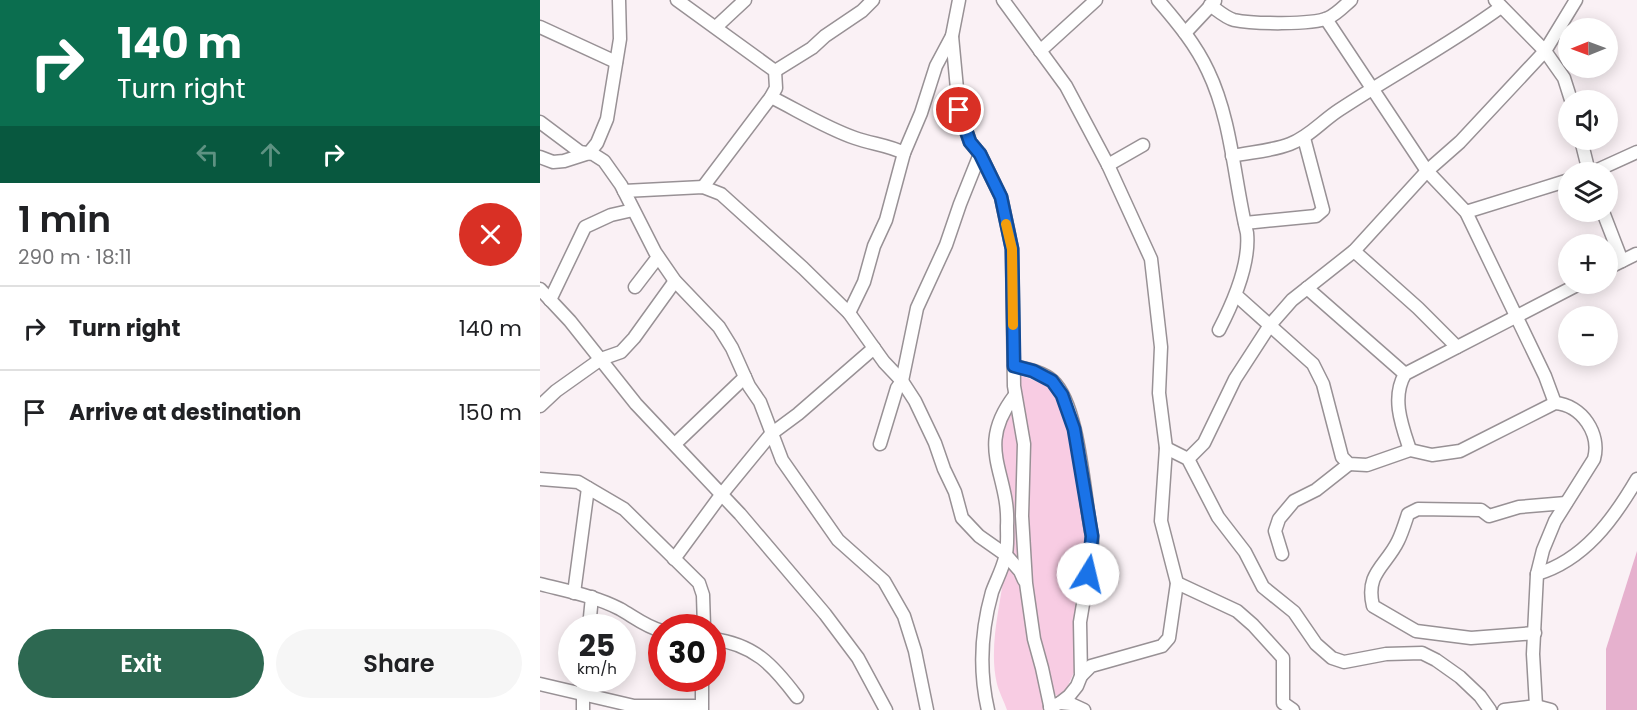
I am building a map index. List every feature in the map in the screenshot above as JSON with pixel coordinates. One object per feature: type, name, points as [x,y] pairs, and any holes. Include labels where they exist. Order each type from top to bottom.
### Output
[{"type":"street","points":[[540,157],[553,162],[564,160],[589,153],[597,143],[607,119],[620,39],[619,0]]},
{"type":"street","points":[[677,0],[775,71],[776,88],[771,97],[703,187]]},
{"type":"street","points":[[716,27],[745,0]]},
{"type":"street","points":[[775,71],[812,48],[825,36],[862,11],[873,0]]},
{"type":"street","points":[[959,0],[952,36],[959,110],[970,142],[980,154],[1001,197],[1012,249],[1015,395],[1024,444],[1022,516],[1026,583],[1034,639],[1054,707]]},
{"type":"street","points":[[1003,0],[1066,86],[1108,165],[1151,260],[1155,276],[1161,347],[1159,393],[1166,448],[1161,521],[1177,583],[1169,638],[1162,646],[1091,666],[1081,676]]},
{"type":"street","points":[[1040,51],[1096,0]]},
{"type":"street","points":[[1158,0],[1185,33],[1209,72],[1221,103],[1245,223],[1249,249],[1239,279],[1237,296],[1219,330]]},
{"type":"street","points":[[1185,33],[1213,3],[1233,20],[1289,23],[1326,19],[1336,14],[1350,0]]},
{"type":"street","points":[[1188,459],[1204,443],[1235,380],[1270,325],[1292,300],[1354,251],[1427,171],[1460,142],[1545,51],[1576,0]]},
{"type":"street","points":[[1232,156],[1283,146],[1304,138],[1337,111],[1469,30],[1498,3],[1545,51],[1564,78],[1568,90]]},
{"type":"street","points":[[1326,19],[1427,171],[1466,212],[1555,403]]},
{"type":"street","points":[[540,27],[616,62]]},
{"type":"street","points":[[849,313],[864,282],[874,246],[886,220],[904,153],[921,113],[936,66],[952,36]]},
{"type":"street","points":[[771,97],[827,127],[857,139],[892,147],[904,153]]},
{"type":"street","points":[[540,122],[580,152],[589,153],[604,161],[624,191],[658,257],[675,281],[719,327],[760,402],[782,460],[838,540],[884,581],[904,616],[915,651],[927,710]]},
{"type":"street","points":[[1245,223],[1316,216],[1323,210],[1304,138]]},
{"type":"street","points":[[1108,165],[1143,145]]},
{"type":"street","points":[[1614,162],[1637,152]]},
{"type":"street","points":[[880,444],[897,388],[902,381],[917,308],[946,245],[980,154]]},
{"type":"street","points":[[1466,212],[1558,183]]},
{"type":"street","points":[[624,191],[703,187],[722,194],[849,313],[915,401],[955,492],[962,518],[979,536],[1006,555],[1020,571],[1026,583]]},
{"type":"street","points":[[550,300],[585,227],[611,215],[633,210]]},
{"type":"street","points":[[1607,222],[1622,261]]},
{"type":"street","points":[[1354,251],[1418,308],[1457,347]]},
{"type":"street","points":[[1618,263],[1636,254]]},
{"type":"street","points":[[635,287],[658,257]]},
{"type":"street","points":[[540,406],[556,391],[601,359],[621,352],[634,338],[675,281]]},
{"type":"street","points":[[1307,288],[1405,374]]},
{"type":"street","points":[[540,289],[601,359],[636,404],[722,495],[831,623],[858,658],[886,710]]},
{"type":"street","points":[[1410,450],[1399,416],[1398,398],[1401,381],[1405,374],[1559,294]]},
{"type":"street","points":[[1237,296],[1313,363],[1326,394],[1342,457],[1349,464]]},
{"type":"street","points":[[674,559],[771,434],[798,414],[874,348]]},
{"type":"street","points":[[1014,366],[1033,371],[1052,381],[1062,395],[1074,429],[1092,536],[1092,550],[1080,622],[1081,676],[1069,696],[1054,707]]},
{"type":"street","points":[[675,444],[745,377]]},
{"type":"street","points":[[988,710],[982,680],[983,640],[992,592],[1006,555],[1007,507],[995,450],[996,429],[1003,411],[1015,395]]},
{"type":"street","points":[[1282,554],[1275,531],[1279,519],[1294,501],[1316,490],[1349,464],[1367,465],[1410,450],[1432,455],[1460,452],[1555,403],[1565,403],[1574,408],[1593,431],[1597,449],[1594,459],[1555,522],[1543,550],[1537,574],[1533,654],[1536,706]]},
{"type":"street","points":[[1166,448],[1188,459],[1218,517],[1245,552],[1263,587],[1294,612],[1316,644],[1332,658],[1344,662],[1386,654],[1422,653],[1460,677],[1480,696],[1490,710]]},
{"type":"street","points":[[540,478],[578,482],[624,509],[699,584],[703,595],[704,614]]},
{"type":"street","points":[[1537,574],[1557,568],[1575,556],[1600,532],[1624,501],[1637,479]]},
{"type":"street","points":[[574,593],[588,488]]},
{"type":"street","points":[[1535,633],[1471,638],[1416,631],[1373,606],[1370,595],[1371,585],[1384,560],[1398,542],[1408,514],[1418,509],[1481,510],[1489,516],[1519,507],[1566,503]]},
{"type":"street","points":[[1177,583],[1237,611],[1253,625],[1283,658],[1283,703],[1293,710]]},
{"type":"street","points":[[540,584],[592,597],[648,625]]},
{"type":"street","points":[[590,614],[592,597]]},
{"type":"street","points":[[726,642],[744,647],[761,656],[779,673],[797,697]]},
{"type":"street","points":[[540,684],[634,706],[702,708],[702,692]]},
{"type":"street","points":[[582,693],[583,710]]},
{"type":"street","points":[[1054,707],[1071,704],[1084,710]]},
{"type":"street","points":[[1504,710],[1536,706],[1551,710]]},
{"type":"shaded area","points":[[1020,375],[1046,385],[1056,394],[1074,453],[1087,535],[1083,572],[1075,602],[1076,668],[1065,692],[1057,696],[1051,691],[1033,612],[1026,520],[1028,456],[1031,442],[1019,393]]},
{"type":"shaded area","points":[[1010,408],[1021,448],[1021,567],[1012,551],[999,436]]},
{"type":"shaded area","points":[[1637,551],[1637,710],[1606,710],[1606,649]]},
{"type":"shaded area","points":[[1005,567],[1012,568],[1021,585],[1024,618],[1041,681],[1043,710],[1007,710],[997,684],[994,655],[996,625]]},
{"type":"slow traffic","points":[[1006,224],[1012,249],[1013,325]]},
{"type":"route","points":[[959,110],[970,142],[980,154],[1001,197],[1012,249],[1014,366],[1033,371],[1052,381],[1062,395],[1074,429],[1082,464],[1092,536],[1088,574]]}]
